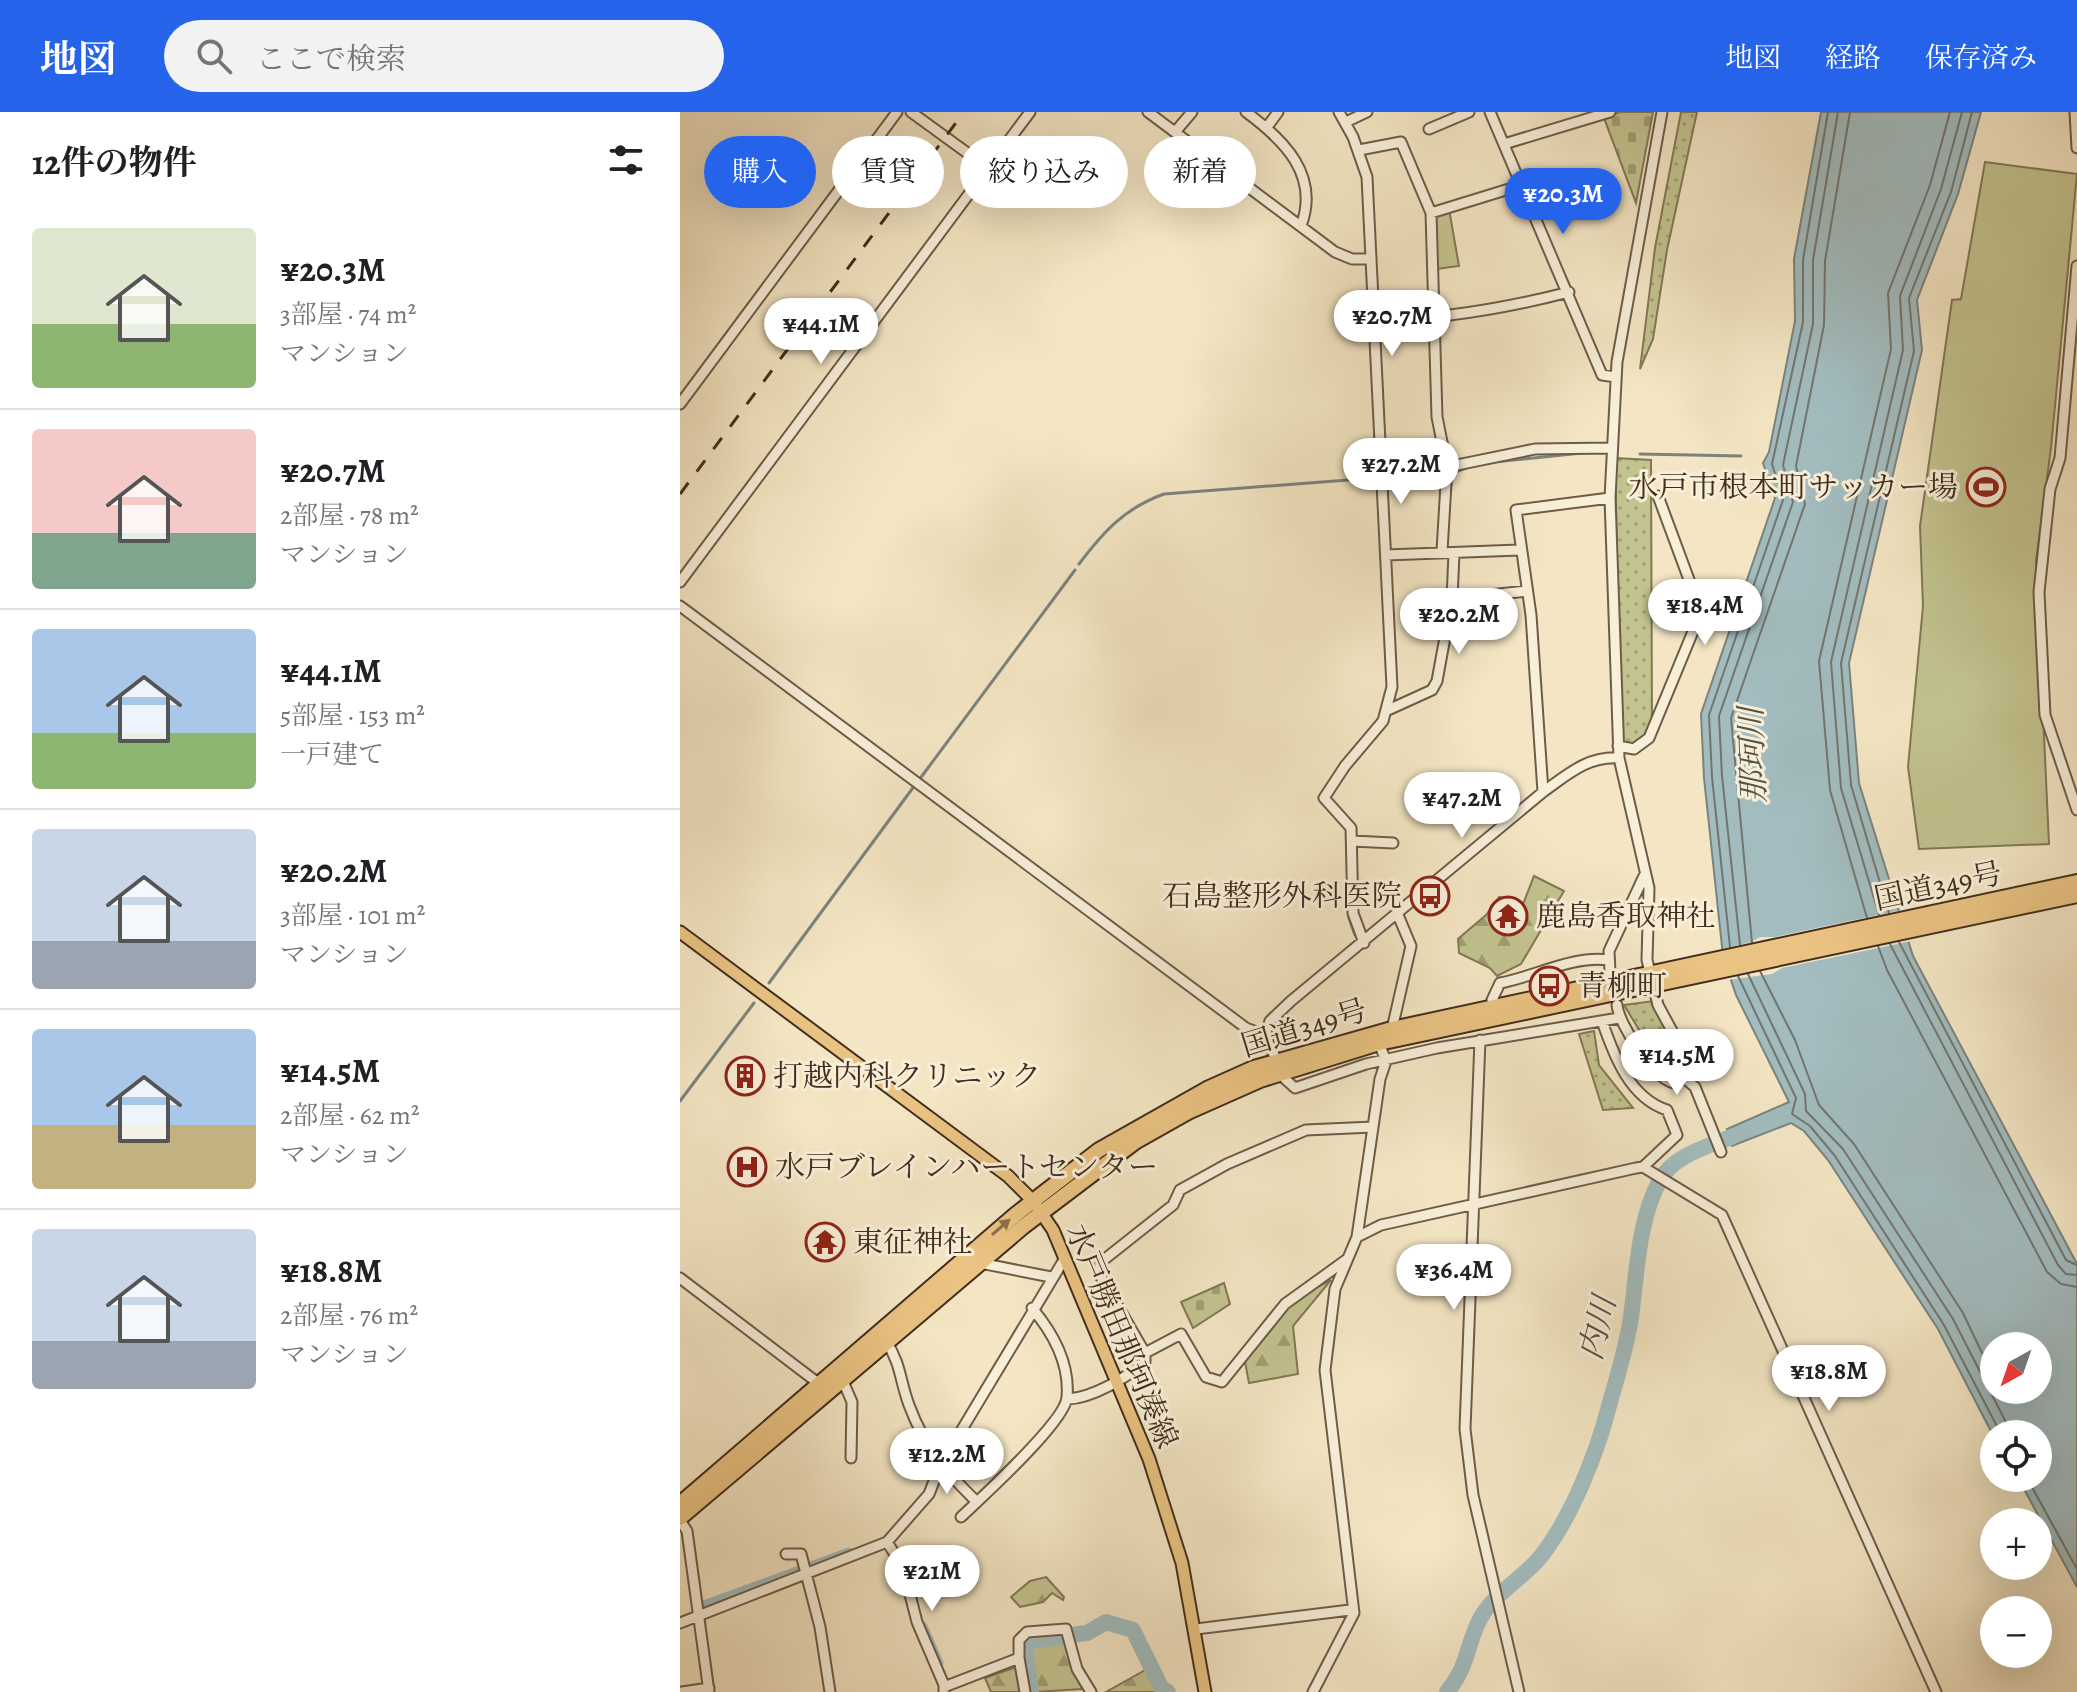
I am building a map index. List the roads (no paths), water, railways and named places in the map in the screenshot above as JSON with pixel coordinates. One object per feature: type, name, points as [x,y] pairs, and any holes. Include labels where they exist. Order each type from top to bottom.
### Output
[{"type":"highway","name":"国道349号","points":[[1672,976],[2077,882]]},
{"type":"highway","name":"国道349号","points":[[680,1504],[824,1387],[1037,1206],[1165,1124],[1279,1067],[1392,1029],[2077,895]]},
{"type":"highway","name":"国道349号","points":[[1279,1067],[1652,980]]},
{"type":"highway","name":"国道349号","points":[[680,1519],[824,1387],[842,1379],[883,1337],[980,1263],[1037,1206]]},
{"type":"main road","name":"水戸勝田那珂湊線","points":[[680,932],[1014,1181],[1037,1206],[1065,1258],[1171,1520],[1196,1629],[1205,1692]]},
{"type":"street","points":[[680,404],[897,112]]},
{"type":"street","points":[[911,112],[960,148]]},
{"type":"street","points":[[1012,136],[1030,112]]},
{"type":"street","points":[[1148,112],[1344,257],[1371,259]]},
{"type":"street","points":[[1175,132],[1192,112]]},
{"type":"street","points":[[1246,112],[1290,150],[1303,177],[1306,202],[1301,226]]},
{"type":"street","points":[[1267,127],[1278,112]]},
{"type":"street","points":[[1339,112],[1359,150],[1367,177],[1392,687],[1388,710],[1324,798],[1351,828],[1353,913],[1364,943]]},
{"type":"street","points":[[1346,122],[1367,112]]},
{"type":"street","points":[[1429,129],[1469,112]]},
{"type":"street","points":[[1490,112],[1602,375],[1616,377]]},
{"type":"street","points":[[1504,144],[1610,112]]},
{"type":"street","points":[[1617,1005],[1619,1018],[1661,1079],[1674,1083],[1684,1078],[1690,1064],[1658,1005],[1645,954],[1649,904],[1645,873],[1619,758],[1610,498],[1616,377],[1662,112]]},
{"type":"street","points":[[2075,112],[2077,148]]},
{"type":"street","points":[[1359,150],[1401,142],[1431,213],[1437,417],[1446,470],[1442,551]]},
{"type":"street","points":[[1431,213],[1522,185]]},
{"type":"street","points":[[680,582],[960,206]]},
{"type":"street","points":[[2077,266],[2060,458],[2050,489],[2039,592],[2045,715],[2077,810]]},
{"type":"street","points":[[1374,321],[1436,319],[1501,310],[1569,292]]},
{"type":"street","points":[[1383,479],[1446,470],[1535,449],[1611,448]]},
{"type":"street","points":[[1618,746],[1634,749],[1649,738],[1701,612],[1658,496]]},
{"type":"street","points":[[1543,792],[1527,591],[1519,550],[1516,510],[1610,498]]},
{"type":"street","points":[[1386,555],[1519,550]]},
{"type":"street","points":[[1388,710],[1432,690],[1437,681],[1452,599],[1454,553]]},
{"type":"street","points":[[1452,599],[1527,591]]},
{"type":"street","points":[[680,606],[1246,1028],[1265,1035],[1289,1085],[1302,1087],[1334,1073],[1480,1040],[1619,1018]]},
{"type":"street","points":[[1265,1035],[1278,1013],[1543,792],[1592,760],[1619,758]]},
{"type":"street","points":[[1352,841],[1393,843]]},
{"type":"street","points":[[1610,972],[1608,960],[1645,873]]},
{"type":"street","points":[[1392,1029],[1411,946],[1398,915]]},
{"type":"street","points":[[1492,1000],[1500,983],[1560,966],[1608,960]]},
{"type":"street","points":[[1357,1237],[1381,1225],[1643,1167],[1677,1135],[1667,1110],[1643,1099],[1610,1048],[1602,1021]]},
{"type":"street","points":[[1480,1040],[1465,1429],[1473,1495],[1519,1692]]},
{"type":"street","points":[[1313,1692],[1354,1613],[1325,1370],[1335,1289],[1357,1237],[1380,1079],[1386,1061],[1379,1043]]},
{"type":"street","points":[[1684,1078],[1695,1087],[1721,1152]]},
{"type":"street","points":[[1068,1399],[1077,1399],[1116,1381],[1145,1362],[1145,1353],[1098,1272],[1101,1262],[1173,1205],[1180,1190],[1227,1164],[1306,1130],[1373,1127]]},
{"type":"street","points":[[1643,1167],[1653,1176],[1722,1215],[1936,1692]]},
{"type":"street","points":[[680,1623],[805,1570],[887,1542],[929,1494],[940,1466],[1032,1308],[1065,1258]]},
{"type":"street","points":[[1145,1353],[1181,1334],[1206,1377],[1222,1382],[1291,1297],[1347,1259]]},
{"type":"street","points":[[980,1263],[1051,1277]]},
{"type":"street","points":[[680,1278],[824,1387]]},
{"type":"street","points":[[961,1517],[1055,1422],[1068,1399],[1058,1341],[1032,1308]]},
{"type":"street","points":[[883,1337],[899,1362],[909,1404],[940,1466],[977,1502]]},
{"type":"street","points":[[842,1379],[852,1402],[851,1458]]},
{"type":"street","points":[[680,1519],[687,1531],[709,1690],[682,1692]]},
{"type":"street","points":[[887,1542],[903,1567],[917,1622],[944,1690],[1019,1658]]},
{"type":"street","points":[[786,1554],[801,1554],[830,1692]]},
{"type":"street","points":[[1196,1629],[1350,1610],[1354,1613]]},
{"type":"street","points":[[1025,1692],[1019,1640],[1027,1632],[1066,1629],[1077,1669],[1091,1692]]},
{"type":"water","name":"那珂川","points":[[1821,112],[1981,112],[1958,194],[1917,300],[1922,350],[1849,663],[1859,783],[1913,956],[2077,1264],[2077,1587],[2052,1541],[2052,1508],[2034,1508],[2026,1492],[2052,1492],[2052,1420],[1985,1420],[1938,1329],[1828,1160],[1804,1131],[1791,1123],[1732,1146],[1727,1129],[1789,1102],[1736,995],[1723,956],[1704,778],[1701,714],[1775,498],[1763,463],[1769,452],[1795,321],[1794,259]]},
{"type":"waterway","points":[[1494,462],[1582,453]]},
{"type":"waterway","points":[[1640,454],[1741,456]]},
{"type":"waterway","points":[[1452,473],[1475,465]]},
{"type":"waterway","points":[[1079,564],[1116,522],[1138,506],[1164,494],[1374,478]]},
{"type":"waterway","points":[[919,780],[1075,570]]},
{"type":"waterway","points":[[769,983],[915,785]]},
{"type":"waterway","points":[[1348,892],[1349,918],[1355,935]]},
{"type":"waterway","points":[[680,1101],[754,1003]]},
{"type":"waterway","name":"内川","points":[[1447,1692],[1459,1674],[1485,1611],[1542,1555],[1582,1484],[1604,1424],[1624,1350],[1643,1229],[1660,1180],[1682,1158],[1731,1137]]},
{"type":"waterway","points":[[698,1607],[849,1552]]},
{"type":"waterway","name":"内川","points":[[1070,1635],[1087,1633],[1106,1622],[1133,1630],[1162,1689],[1168,1692]]},
{"type":"waterway","points":[[923,1626],[939,1663]]},
{"type":"waterway","points":[[1031,1692],[1024,1642],[1066,1636]]},
{"type":"railway","points":[[680,494],[964,112]]},
{"type":"place","name":"水戸市根本町サッカー場","points":[[1986,487]]},
{"type":"place","name":"石島整形外科医院","points":[[1430,896]]},
{"type":"place","name":"鹿島香取神社","points":[[1508,916]]},
{"type":"place","name":"青柳町","points":[[1549,986]]},
{"type":"place","name":"打越内科クリニック","points":[[745,1076]]},
{"type":"place","name":"水戸ブレインハートセンター","points":[[747,1167]]},
{"type":"place","name":"東征神社","points":[[825,1242]]}]
